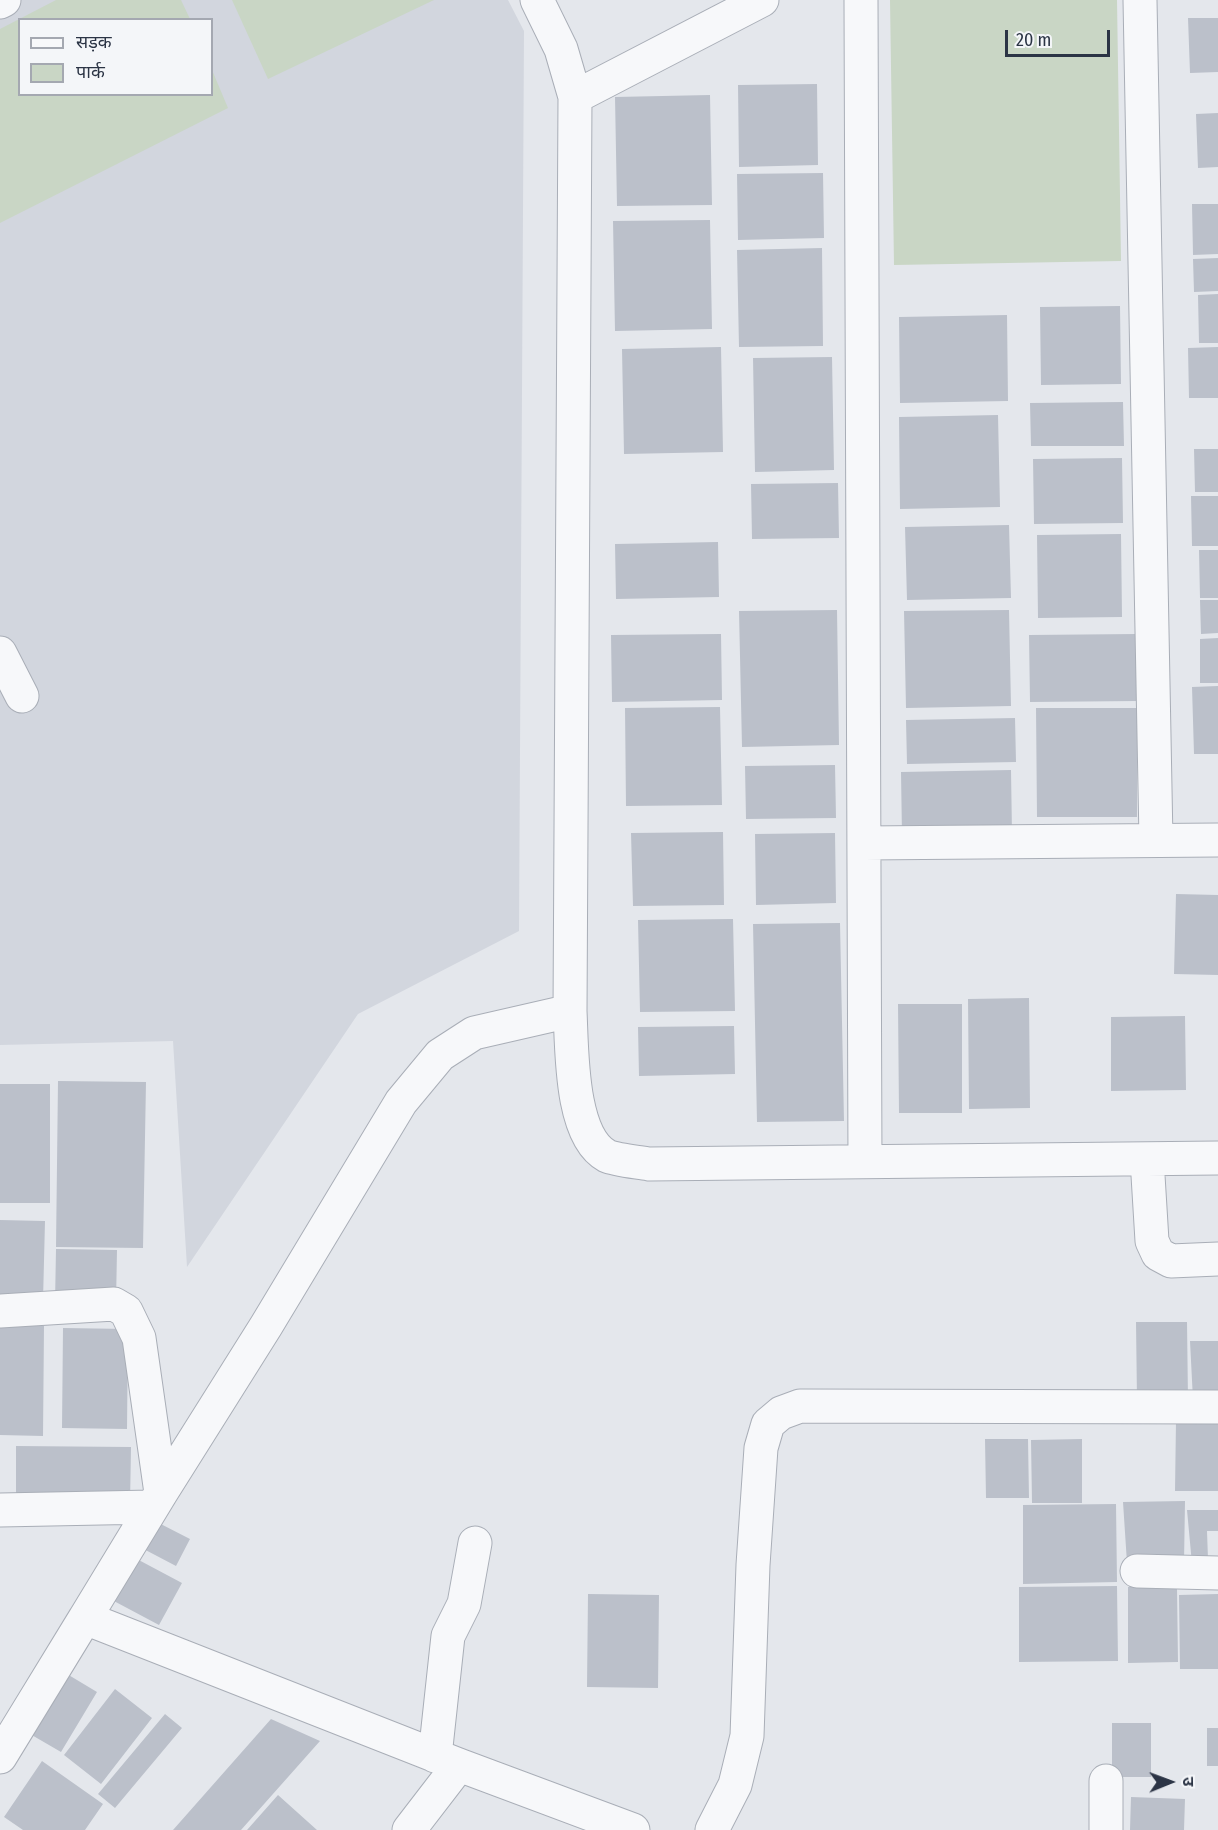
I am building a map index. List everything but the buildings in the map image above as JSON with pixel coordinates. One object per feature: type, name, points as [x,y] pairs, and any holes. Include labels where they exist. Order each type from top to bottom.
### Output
[{"type":"street","points":[[537,0],[561,49],[575,97],[570,1011],[576,1102],[587,1136],[608,1156],[649,1164],[1218,1158]]},
{"type":"street","points":[[575,97],[762,0]]},
{"type":"street","points":[[861,0],[865,1161]]},
{"type":"street","points":[[1140,0],[1156,840]]},
{"type":"street","points":[[0,653],[22,696]]},
{"type":"street","points":[[864,843],[1218,840]]},
{"type":"street","points":[[0,1757],[266,1326],[401,1102],[440,1055],[474,1033],[570,1011]]},
{"type":"street","points":[[1147,1159],[1152,1241],[1158,1254],[1171,1261],[1218,1259]]},
{"type":"street","points":[[0,1311],[114,1304],[126,1311],[139,1338],[157,1500]]},
{"type":"street","points":[[712,1830],[735,1785],[747,1736],[753,1565],[761,1448],[768,1424],[780,1413],[800,1406],[1218,1407]]},
{"type":"street","points":[[0,1510],[157,1500]]},
{"type":"street","points":[[409,1830],[447,1760],[448,1636],[464,1604],[475,1543]]},
{"type":"street","points":[[1137,1571],[1218,1573]]},
{"type":"street","points":[[86,1618],[447,1760],[633,1830]]},
{"type":"street","points":[[1106,1781],[1106,1830]]},
{"type":"shaded area","points":[[0,0],[508,0],[524,31],[519,931],[358,1014],[187,1267],[173,1041],[0,1045]]},
{"type":"green space","points":[[56,0],[181,0],[190,18],[21,18]]},
{"type":"green space","points":[[232,0],[434,0],[268,79]]},
{"type":"green space","points":[[890,0],[1117,0],[1121,261],[894,265]]},
{"type":"green space","points":[[18,20],[18,96],[213,96],[213,72],[228,108],[0,223],[0,29]]}]
